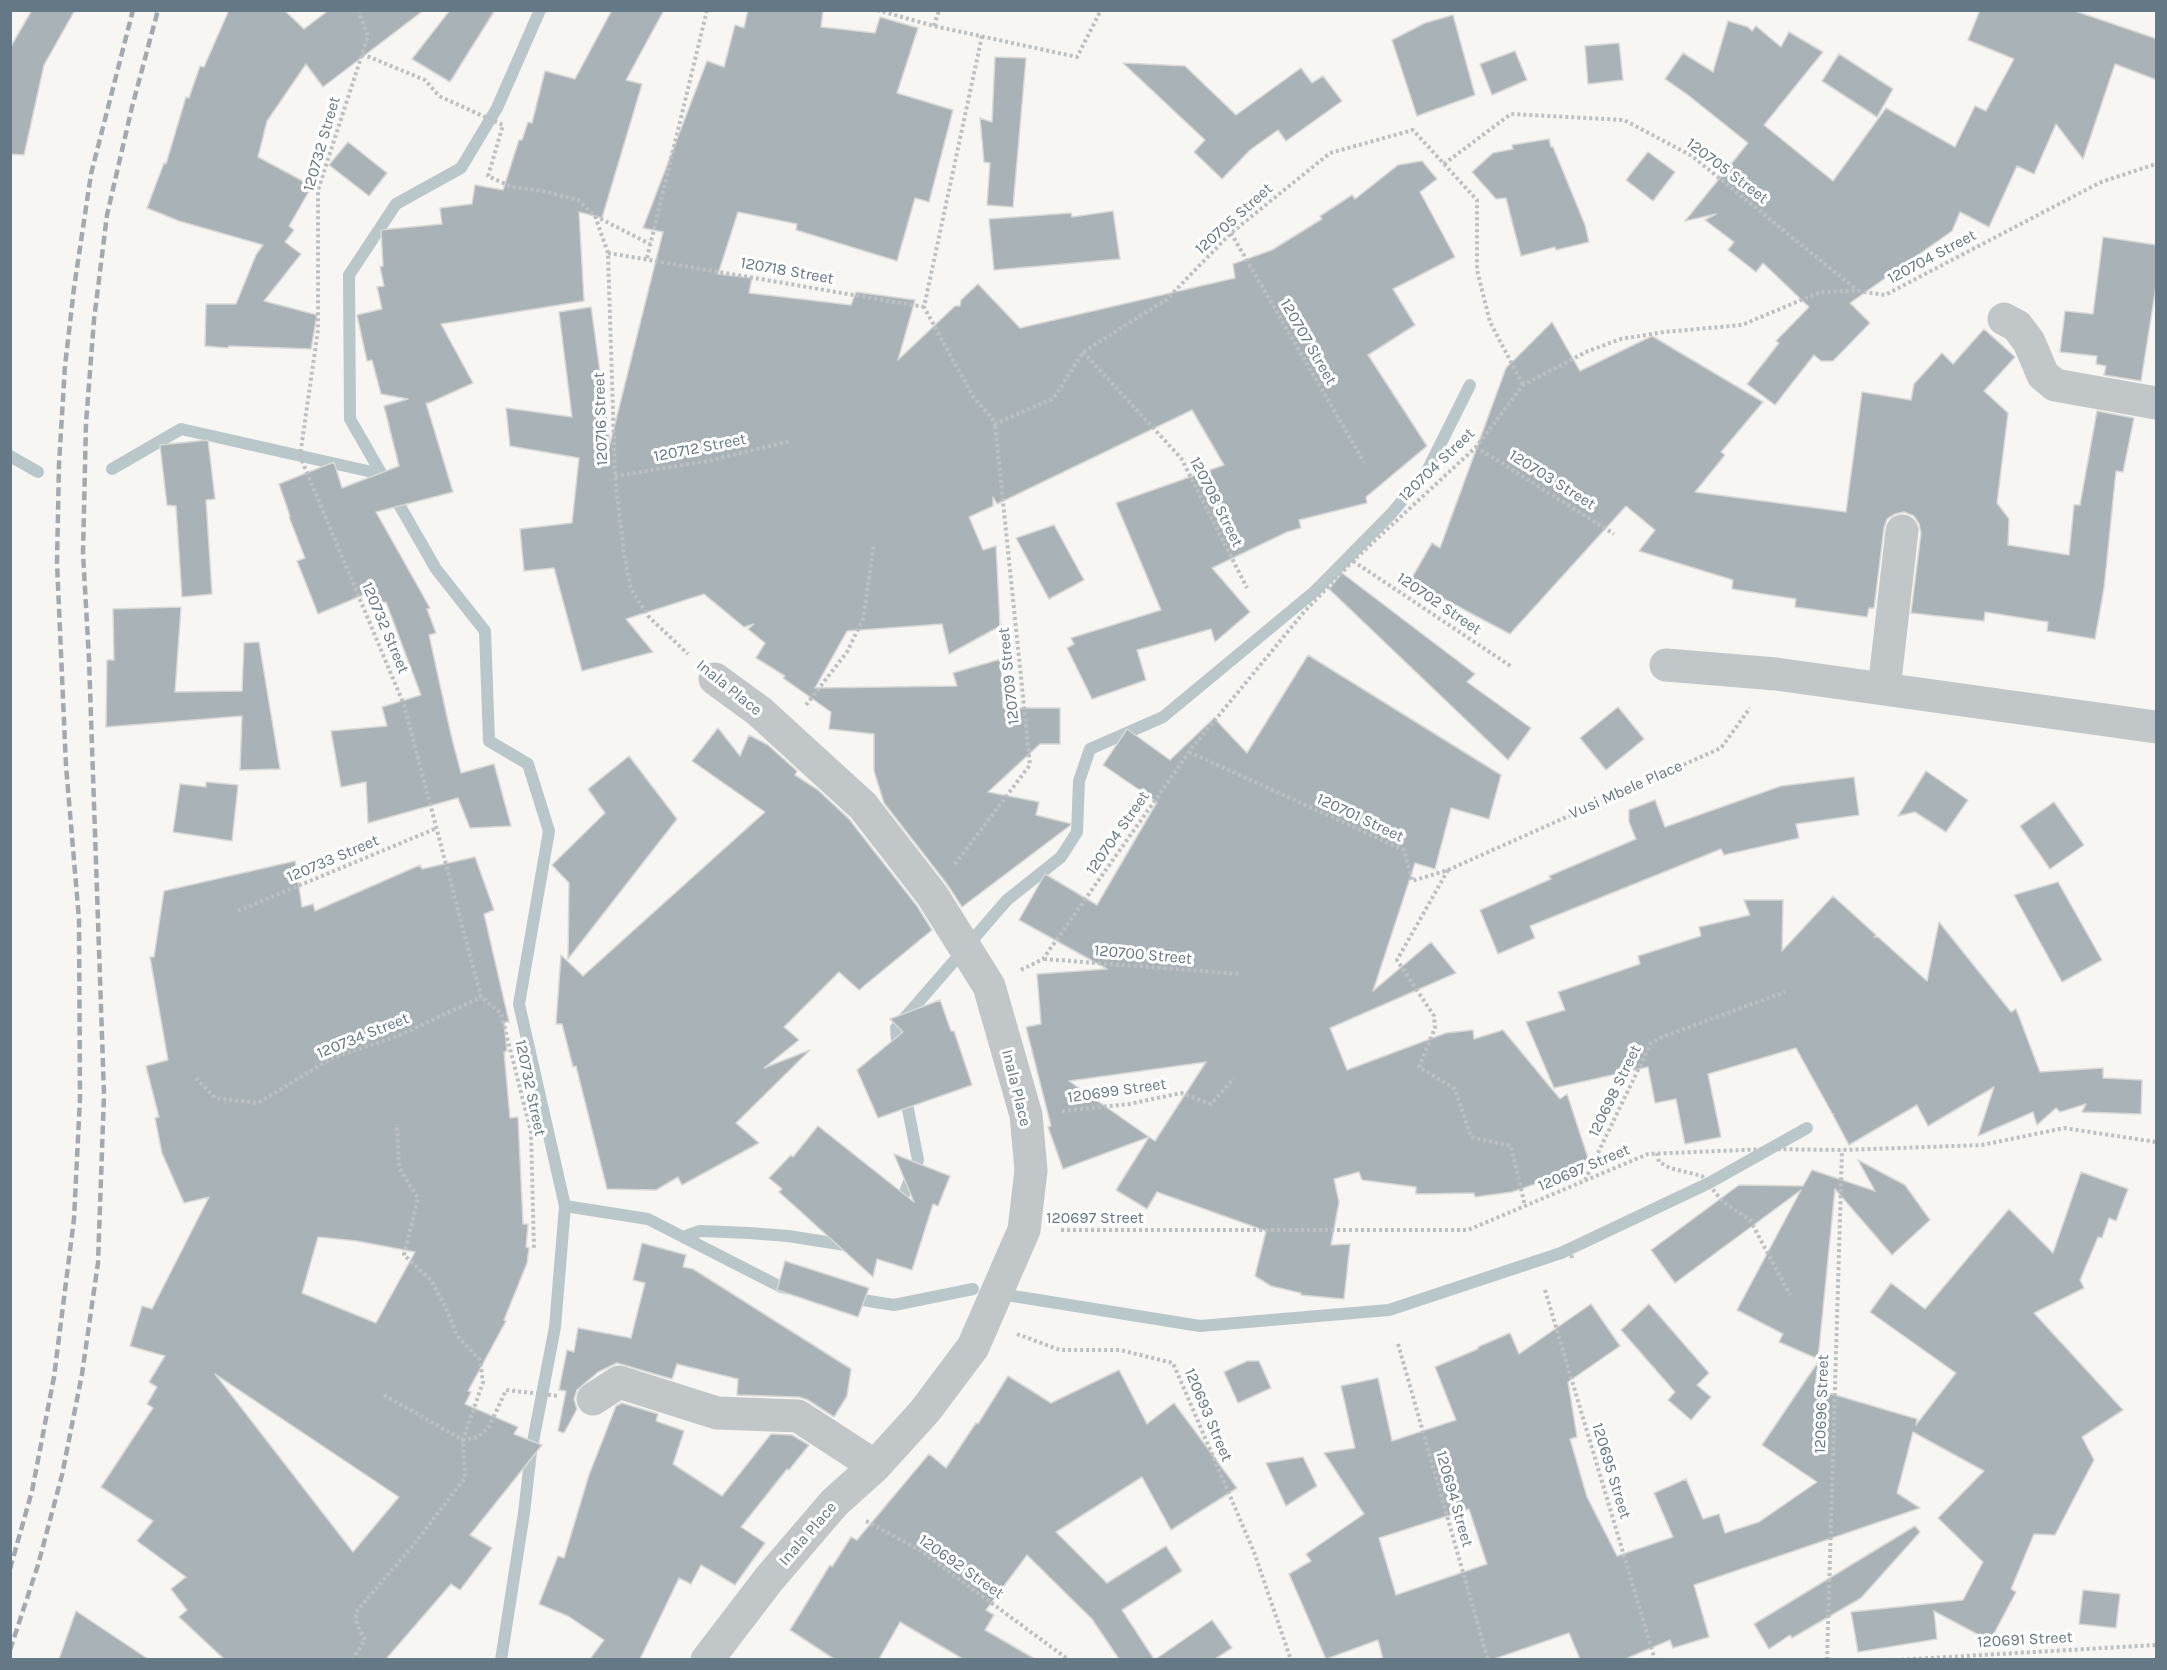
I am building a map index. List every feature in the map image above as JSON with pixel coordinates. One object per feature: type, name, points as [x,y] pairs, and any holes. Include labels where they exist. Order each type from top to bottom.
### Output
[{"type":"street","points":[[2004,320],[2017,326],[2029,342],[2043,375],[2055,385],[2157,403]]},
{"type":"street","points":[[1884,689],[1902,531]]},
{"type":"street","points":[[1666,665],[1776,674],[2157,727]]},
{"type":"street","name":"Inala Place","points":[[707,1659],[769,1579],[834,1503],[875,1466],[925,1411],[973,1347],[1024,1230],[1031,1170],[1026,1115],[989,986],[932,895],[862,806],[759,711],[716,679]]},
{"type":"street","points":[[593,1399],[619,1382],[717,1413],[798,1416],[875,1466]]},
{"type":"path","name":"120732 Street","points":[[360,10],[359,14],[368,36],[318,190],[318,330],[300,456],[404,705],[481,997],[501,1013],[531,1132],[534,1250]]},
{"type":"path","points":[[647,258],[707,10]]},
{"type":"path","points":[[877,10],[934,26],[1077,57],[1101,10]]},
{"type":"path","points":[[934,26],[939,10]]},
{"type":"path","points":[[982,36],[924,307],[974,398],[995,424]]},
{"type":"path","points":[[362,54],[425,80],[439,96],[503,125],[488,176],[512,187],[538,190],[578,200],[595,216],[650,244]]},
{"type":"path","name":"120705 Street","points":[[995,424],[1054,398],[1083,352],[1167,298],[1231,233],[1330,153],[1413,130],[1444,164],[1511,114],[1624,120],[1692,156],[1858,291]]},
{"type":"path","points":[[1444,164],[1476,200],[1477,270],[1490,322],[1522,385]]},
{"type":"path","name":"120704 Street","points":[[989,986],[1043,959],[1190,752],[1304,612],[1353,561],[1476,447],[1522,385],[1588,351],[1621,339],[1664,332],[1742,325],[1820,292],[1858,291],[1886,295],[2101,182],[2157,164]]},
{"type":"path","name":"120716 Street","points":[[595,216],[608,253],[615,476],[624,554],[631,589],[649,617]]},
{"type":"path","name":"120707 Street","points":[[1231,233],[1364,462]]},
{"type":"path","name":"120718 Street","points":[[608,253],[924,307]]},
{"type":"path","name":"120708 Street","points":[[1083,352],[1180,458],[1247,588]]},
{"type":"path","name":"120709 Street","points":[[932,895],[1030,765],[995,424]]},
{"type":"path","name":"120712 Street","points":[[615,476],[708,461],[790,441]]},
{"type":"path","name":"120703 Street","points":[[1476,447],[1614,534]]},
{"type":"path","points":[[782,733],[848,652],[863,619],[874,544]]},
{"type":"path","name":"120702 Street","points":[[1353,561],[1512,667]]},
{"type":"path","name":"Inala Place","points":[[649,617],[716,679]]},
{"type":"path","name":"Vusi Mbele Place","points":[[1448,870],[1721,748],[1776,674]]},
{"type":"path","name":"120701 Street","points":[[1190,752],[1404,850],[1412,881],[1448,870]]},
{"type":"path","name":"120733 Street","points":[[238,911],[437,828]]},
{"type":"path","points":[[1448,870],[1397,960],[1434,1016],[1435,1028],[1419,1067],[1455,1089],[1471,1137],[1511,1146],[1525,1206]]},
{"type":"path","name":"120700 Street","points":[[1043,959],[1241,974]]},
{"type":"path","name":"120698 Street","points":[[1585,1180],[1651,1043],[1662,1036],[1785,992]]},
{"type":"path","name":"120734 Street","points":[[196,1078],[215,1098],[258,1103],[332,1058],[398,1036],[481,997]]},
{"type":"path","name":"120699 Street","points":[[1026,1115],[1130,1104],[1181,1093],[1211,1104],[1234,1078]]},
{"type":"path","points":[[352,1659],[365,1640],[357,1625],[356,1612],[415,1543],[465,1478],[463,1440],[483,1382],[480,1360],[458,1337],[431,1280],[404,1255],[418,1198],[399,1168],[397,1124]]},
{"type":"path","name":"120697 Street","points":[[1024,1230],[1468,1230],[1648,1154],[1766,1149],[1842,1150],[1982,1145],[2064,1128],[2157,1142]]},
{"type":"path","name":"120696 Street","points":[[1827,1659],[1842,1150]]},
{"type":"path","points":[[1657,1154],[1659,1162],[1670,1168],[1702,1176],[1723,1202],[1750,1220],[1790,1295]]},
{"type":"path","points":[[1570,1243],[1572,1259]]},
{"type":"path","name":"120695 Street","points":[[1545,1290],[1655,1659]]},
{"type":"path","name":"120693 Street","points":[[983,1324],[1060,1350],[1120,1350],[1173,1364],[1254,1552],[1291,1659]]},
{"type":"path","name":"120694 Street","points":[[1398,1344],[1488,1659]]},
{"type":"path","points":[[384,1395],[463,1440],[478,1437],[489,1426],[506,1390],[593,1399]]},
{"type":"path","name":"120692 Street","points":[[834,1503],[918,1549],[1069,1659]]},
{"type":"path","name":"120691 Street","points":[[1895,1659],[2157,1645]]},
{"type":"building","points":[[32,10],[75,10],[44,65],[24,155],[10,154],[10,48]]},
{"type":"building","points":[[229,10],[284,10],[304,29],[329,10],[424,10],[323,87],[306,64],[267,121],[258,157],[312,186],[289,226],[294,230],[285,242],[301,254],[264,301],[317,315],[311,349],[205,346],[206,304],[236,304],[256,255],[263,245],[179,221],[147,208],[164,163],[166,164],[186,97],[189,98],[200,66],[204,67]]},
{"type":"building","points":[[450,10],[495,10],[450,82],[412,59]]},
{"type":"building","points":[[612,10],[664,10],[626,80],[642,84],[602,218],[579,212],[584,301],[441,324],[473,383],[426,403],[453,492],[376,512],[430,608],[427,609],[436,633],[429,635],[461,773],[494,764],[511,826],[470,828],[458,798],[368,823],[366,782],[341,787],[331,731],[387,726],[382,707],[421,695],[386,602],[379,604],[375,590],[318,614],[297,561],[305,558],[279,484],[334,462],[342,488],[399,466],[384,406],[408,399],[381,394],[372,360],[367,361],[357,315],[382,309],[377,287],[384,286],[380,267],[383,266],[381,230],[442,224],[440,208],[472,204],[475,185],[503,190],[519,140],[522,140],[528,122],[532,123],[545,71],[575,79]]},
{"type":"building","points":[[748,10],[823,10],[821,27],[875,33],[880,17],[918,28],[897,93],[953,110],[929,202],[915,198],[897,261],[796,230],[797,224],[738,212],[718,274],[752,278],[749,293],[851,305],[856,292],[915,300],[898,360],[955,306],[960,306],[961,300],[978,284],[1020,328],[1235,278],[1233,264],[1272,250],[1322,219],[1320,216],[1352,195],[1355,199],[1398,165],[1422,161],[1437,179],[1420,192],[1455,257],[1393,289],[1415,325],[1368,355],[1427,446],[1366,497],[1367,503],[1299,520],[1301,528],[1287,532],[1212,568],[1250,612],[1215,642],[1211,629],[1137,650],[1146,680],[1092,699],[1067,648],[1074,644],[1071,638],[1161,610],[1116,503],[1224,465],[1192,410],[997,504],[993,497],[993,506],[969,517],[983,550],[996,546],[1000,626],[949,654],[942,624],[847,631],[815,688],[957,686],[953,673],[1001,659],[1003,708],[1060,708],[1060,744],[1040,744],[988,792],[1039,802],[1036,815],[1072,824],[962,907],[947,884],[884,803],[874,771],[874,734],[829,729],[831,712],[783,678],[785,676],[756,658],[765,643],[748,629],[754,624],[744,627],[704,594],[626,619],[653,652],[582,671],[554,568],[524,571],[520,529],[572,523],[579,458],[510,446],[506,408],[572,417],[559,312],[591,307],[610,444],[663,232],[643,228],[707,61],[724,67],[735,25],[744,28]]},
{"type":"building","points":[[1980,10],[2072,10],[2157,39],[2157,80],[2115,64],[2083,159],[2056,124],[2034,174],[2017,166],[1989,227],[1960,212],[1952,231],[1850,303],[1870,323],[1833,361],[1821,361],[1814,355],[1775,405],[1747,384],[1779,343],[1776,341],[1809,307],[1763,263],[1756,272],[1728,250],[1734,242],[1705,220],[1716,214],[1685,221],[1748,143],[1665,79],[1683,53],[1713,72],[1728,21],[1748,27],[1752,31],[1756,26],[1781,47],[1789,32],[1823,52],[1764,125],[1833,181],[1886,108],[1955,147],[1975,106],[1986,111],[2014,59],[1968,40]]},
{"type":"building","points":[[1453,15],[1475,95],[1417,116],[1392,40],[1425,23]]},
{"type":"building","points":[[1619,43],[1623,80],[1588,84],[1585,46]]},
{"type":"building","points":[[1515,51],[1527,80],[1492,95],[1480,64]]},
{"type":"building","points":[[1839,54],[1893,89],[1877,117],[1822,81]]},
{"type":"building","points":[[995,57],[1026,58],[1013,207],[987,205],[990,163],[984,162],[980,118],[992,122]]},
{"type":"building","points":[[1123,63],[1185,66],[1236,115],[1301,68],[1312,83],[1323,76],[1342,101],[1286,141],[1278,130],[1250,150],[1222,179],[1194,152],[1205,140]]},
{"type":"building","points":[[1549,139],[1585,225],[1589,242],[1556,250],[1555,247],[1521,256],[1506,198],[1496,199],[1472,172],[1493,153],[1513,149],[1512,145]]},
{"type":"building","points":[[348,142],[387,173],[369,196],[329,165]]},
{"type":"building","points":[[1648,152],[1675,172],[1653,201],[1626,180]]},
{"type":"building","points":[[1113,211],[1120,259],[994,270],[989,219],[1071,213],[1072,217]]},
{"type":"building","points":[[2103,237],[2157,245],[2157,280],[2141,381],[2104,375],[2106,366],[2096,364],[2097,356],[2060,352],[2065,311],[2093,314]]},
{"type":"building","points":[[1552,322],[1580,371],[1652,336],[1763,402],[1721,452],[1725,455],[1695,492],[1846,512],[1862,392],[1911,400],[1914,384],[1942,353],[1953,364],[1984,329],[2015,357],[1984,391],[2008,413],[1997,503],[2009,519],[2008,545],[2069,555],[2074,505],[2080,505],[2097,411],[2134,418],[2123,472],[2116,471],[2104,588],[2095,639],[2047,631],[2048,622],[1985,612],[1984,621],[1911,613],[1921,533],[1914,516],[1904,512],[1887,519],[1874,608],[1869,608],[1867,617],[1795,607],[1796,599],[1732,589],[1733,580],[1639,551],[1655,530],[1626,506],[1510,634],[1410,581],[1432,543],[1440,548],[1506,368]]},
{"type":"building","points":[[208,440],[215,499],[206,500],[212,594],[182,597],[176,506],[167,505],[160,445]]},
{"type":"building","points":[[1054,525],[1084,580],[1049,599],[1016,538]]},
{"type":"building","points":[[1342,573],[1475,674],[1467,682],[1531,728],[1508,760],[1329,589]]},
{"type":"building","points":[[181,607],[175,692],[242,691],[244,643],[259,642],[280,769],[240,770],[242,716],[106,727],[107,660],[114,660],[113,609]]},
{"type":"building","points":[[1308,655],[1501,775],[1489,819],[1451,808],[1435,869],[1415,863],[1373,991],[1431,942],[1456,973],[1330,1028],[1347,1070],[1446,1033],[1473,1030],[1474,1039],[1503,1030],[1560,1099],[1567,1094],[1589,1161],[1586,1163],[1587,1166],[1512,1192],[1475,1197],[1474,1193],[1416,1194],[1416,1187],[1362,1180],[1359,1172],[1334,1179],[1339,1202],[1331,1245],[1350,1244],[1344,1299],[1301,1295],[1301,1293],[1271,1286],[1255,1276],[1266,1231],[1157,1192],[1147,1209],[1116,1190],[1149,1137],[1063,1169],[1048,1127],[1051,1126],[1026,1027],[1041,1024],[1037,974],[1107,969],[1019,920],[1045,874],[1097,905],[1157,802],[1103,765],[1127,729],[1170,760],[1214,718],[1247,753]],"holes":[[[1206,1062],[1155,1141],[1069,1081]]]},
{"type":"building","points":[[1618,707],[1644,739],[1606,770],[1580,738]]},
{"type":"building","points":[[718,728],[740,756],[749,735],[768,745],[797,771],[795,775],[818,790],[849,819],[917,906],[932,930],[859,990],[839,972],[784,1027],[799,1040],[764,1068],[810,1050],[736,1123],[759,1143],[682,1185],[678,1177],[656,1190],[607,1189],[576,1066],[573,1067],[562,1024],[556,1024],[561,955],[583,976],[765,812],[692,761]]},
{"type":"building","points":[[629,756],[677,819],[568,959],[569,883],[552,865],[605,813],[588,789]]},
{"type":"building","points":[[1926,771],[1968,800],[1946,832],[1915,812],[1898,816]]},
{"type":"building","points":[[1854,777],[1859,815],[1796,824],[1799,838],[1724,855],[1721,849],[1530,926],[1535,938],[1498,954],[1480,910],[1551,879],[1549,876],[1636,839],[1629,822],[1629,810],[1655,800],[1665,827],[1781,786]]},
{"type":"building","points":[[206,782],[238,785],[232,841],[173,832],[180,784],[206,787]]},
{"type":"building","points":[[2054,802],[2084,845],[2050,869],[2020,826]]},
{"type":"building","points":[[475,857],[494,910],[484,914],[509,1022],[504,1022],[507,1051],[504,1052],[510,1118],[518,1117],[523,1224],[528,1224],[527,1263],[504,1320],[506,1321],[468,1391],[471,1392],[465,1404],[518,1427],[514,1434],[542,1445],[470,1535],[492,1548],[460,1590],[451,1584],[386,1659],[224,1659],[179,1617],[187,1610],[171,1589],[186,1577],[137,1541],[153,1521],[101,1487],[153,1408],[147,1404],[157,1387],[149,1382],[165,1356],[130,1346],[142,1306],[152,1309],[209,1197],[184,1203],[162,1153],[155,1118],[159,1117],[146,1066],[168,1060],[150,957],[154,957],[164,891],[295,861],[302,907],[313,904],[315,911],[420,865],[422,869]],"holes":[[[318,1237],[357,1241],[415,1252],[376,1323],[302,1293]],[[215,1374],[399,1497],[353,1552]]]},
{"type":"building","points":[[2058,882],[2102,960],[2062,982],[2014,895]]},
{"type":"building","points":[[1833,896],[1876,935],[1874,937],[1878,937],[1927,981],[1939,922],[2011,1012],[2016,1009],[2040,1072],[2103,1068],[2103,1078],[2142,1080],[2141,1114],[2082,1112],[2086,1104],[2060,1112],[2056,1108],[2037,1125],[2033,1112],[1978,1136],[1994,1087],[1928,1126],[1917,1105],[1849,1145],[1796,1048],[1708,1074],[1721,1137],[1685,1144],[1676,1099],[1655,1103],[1648,1067],[1554,1088],[1526,1022],[1565,1010],[1558,992],[1640,964],[1638,956],[1701,936],[1699,927],[1750,915],[1744,900],[1783,900],[1782,951]]},
{"type":"building","points":[[940,1000],[951,1031],[954,1031],[972,1085],[878,1118],[857,1070],[903,1032],[890,1019]]},
{"type":"building","points":[[818,1126],[914,1202],[894,1154],[950,1176],[938,1206],[933,1204],[912,1270],[877,1259],[873,1277],[779,1192],[782,1189],[769,1178],[791,1155],[793,1157]]},
{"type":"building","points":[[1858,1160],[1905,1185],[1930,1220],[1892,1255],[1835,1189],[1818,1359],[1779,1342],[1783,1334],[1737,1310],[1801,1190],[1675,1283],[1651,1250],[1739,1185],[1803,1186],[1812,1170],[1875,1191]]},
{"type":"building","points":[[2081,1172],[2128,1189],[2116,1221],[2109,1218],[2102,1238],[2098,1237],[2080,1280],[2084,1288],[2034,1313],[2123,1410],[2082,1437],[2094,1460],[2055,1535],[2034,1534],[2011,1589],[2016,1592],[1990,1641],[1934,1611],[1937,1639],[1858,1652],[1851,1612],[1963,1600],[1983,1562],[1938,1518],[1984,1471],[1913,1432],[1897,1493],[1920,1508],[1694,1585],[1709,1637],[1673,1648],[1670,1640],[1625,1659],[1580,1659],[1569,1633],[1494,1659],[1383,1659],[1378,1640],[1326,1659],[1289,1574],[1311,1561],[1306,1554],[1364,1514],[1324,1453],[1355,1448],[1341,1386],[1378,1378],[1392,1441],[1456,1420],[1435,1367],[1510,1333],[1519,1354],[1591,1304],[1620,1346],[1568,1382],[1577,1437],[1570,1439],[1587,1497],[1617,1556],[1673,1537],[1654,1493],[1686,1479],[1703,1519],[1719,1514],[1725,1533],[1759,1522],[1817,1482],[1762,1445],[1818,1362],[1815,1389],[1917,1419],[1916,1425],[1956,1373],[1870,1312],[1891,1283],[1925,1309],[2009,1209],[2053,1253]],"holes":[[[1469,1509],[1487,1564],[1396,1595],[1379,1538]]]},
{"type":"building","points":[[642,1243],[686,1255],[683,1267],[693,1269],[851,1369],[847,1396],[834,1417],[808,1400],[799,1397],[737,1395],[738,1379],[677,1364],[672,1379],[617,1363],[598,1372],[577,1390],[574,1399],[577,1409],[564,1433],[558,1431],[566,1391],[559,1390],[567,1350],[574,1352],[578,1328],[631,1338],[645,1283],[633,1280]]},
{"type":"building","points":[[785,1261],[869,1288],[858,1317],[777,1290]]},
{"type":"building","points":[[1649,1304],[1709,1373],[1697,1385],[1711,1397],[1691,1420],[1668,1400],[1675,1392],[1621,1330]]},
{"type":"building","points":[[1247,1361],[1259,1361],[1271,1388],[1238,1403],[1224,1372]]},
{"type":"building","points":[[1119,1370],[1147,1424],[1174,1403],[1237,1488],[1171,1530],[1142,1477],[1056,1532],[1107,1583],[1166,1546],[1182,1571],[1122,1610],[1154,1659],[1119,1659],[1092,1619],[1027,1555],[986,1610],[994,1615],[985,1630],[1035,1659],[963,1659],[900,1622],[879,1659],[834,1659],[790,1630],[830,1565],[832,1567],[851,1537],[857,1540],[929,1454],[946,1468],[976,1423],[978,1424],[1008,1376],[1051,1403]]},
{"type":"building","points":[[622,1403],[658,1414],[656,1421],[684,1431],[673,1464],[722,1496],[771,1434],[792,1435],[809,1445],[741,1527],[765,1543],[735,1585],[701,1565],[691,1584],[679,1578],[640,1659],[590,1659],[604,1640],[568,1616],[539,1604],[558,1556],[564,1558],[589,1475],[616,1406]]},
{"type":"building","points":[[1303,1457],[1317,1486],[1286,1506],[1266,1463]]},
{"type":"building","points":[[1915,1526],[1920,1532],[1861,1598],[1792,1638],[1790,1635],[1769,1649],[1754,1624]]},
{"type":"building","points":[[2083,1590],[2120,1594],[2116,1628],[2079,1624]]},
{"type":"building","points":[[76,1611],[148,1659],[59,1659]]},
{"type":"building","points":[[1212,1620],[1232,1648],[1215,1659],[1156,1659]]},
{"type":"waterway","points":[[501,1660],[531,1452],[555,1327],[565,1206],[519,1004],[549,831],[528,764],[489,741],[485,631],[436,569],[350,419],[349,275],[396,204],[461,168],[497,108],[540,10]]},
{"type":"waterway","points":[[898,1053],[896,1028],[1007,900],[1061,857],[1077,832],[1079,781],[1090,749],[1163,717],[1315,591],[1392,513],[1428,469],[1470,385]]},
{"type":"waterway","points":[[112,469],[181,429],[381,474]]},
{"type":"waterway","points":[[10,456],[38,472]]},
{"type":"waterway","points":[[898,1209],[918,1160],[905,1094]]},
{"type":"waterway","points":[[1013,1296],[1200,1326],[1389,1310],[1561,1253],[1709,1183],[1807,1128]]},
{"type":"waterway","points":[[565,1206],[648,1219],[781,1287],[792,1289]]},
{"type":"waterway","points":[[683,1237],[700,1231],[749,1233],[788,1236],[852,1246]]},
{"type":"waterway","points":[[850,1298],[894,1305],[973,1289]]},
{"type":"railway","points":[[10,1569],[32,1491],[54,1377],[74,1219],[80,1098],[79,919],[66,766],[57,563],[59,464],[65,366],[91,174],[133,10]]},
{"type":"railway","points":[[10,1650],[38,1565],[62,1475],[82,1374],[98,1263],[104,1094],[89,659],[83,553],[86,423],[94,320],[107,215],[132,107],[158,10]]}]
